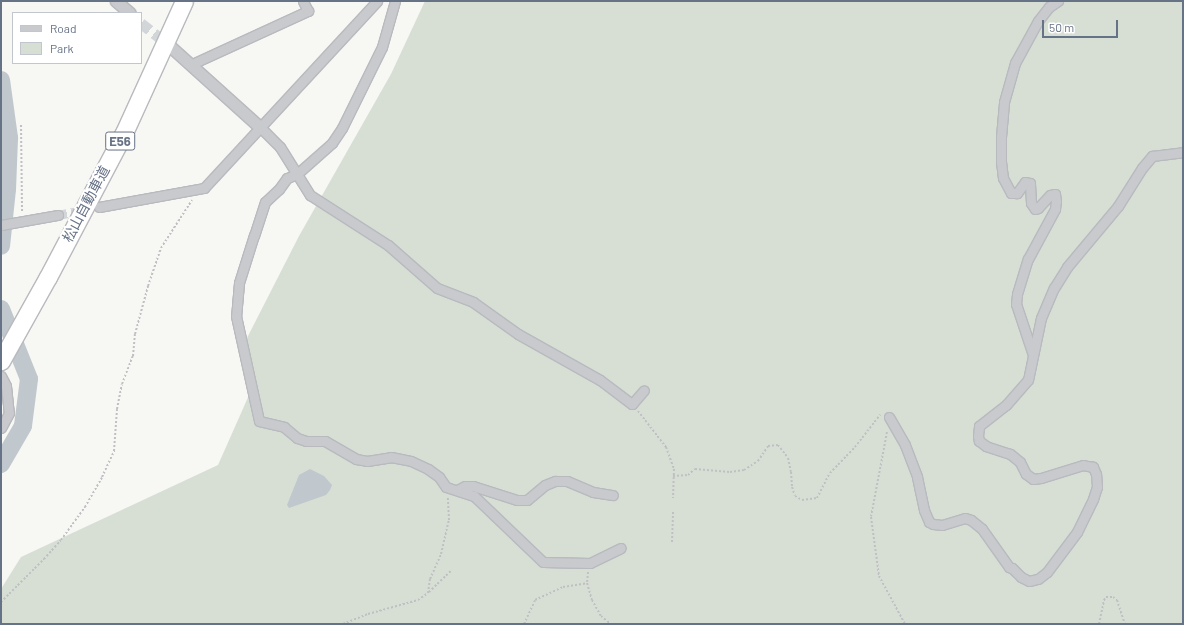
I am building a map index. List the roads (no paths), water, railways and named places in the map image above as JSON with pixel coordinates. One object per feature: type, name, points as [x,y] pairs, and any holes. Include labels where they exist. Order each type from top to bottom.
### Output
[{"type":"highway","name":"松山自動車道","points":[[1,361],[111,140],[175,1]]},
{"type":"highway","name":"松山自動車道","points":[[1,344],[44,276],[123,135],[184,1]]},
{"type":"street","points":[[116,1],[129,12]]},
{"type":"street","points":[[192,64],[308,10],[303,1]]},
{"type":"street","points":[[99,207],[204,188],[377,1]]},
{"type":"street","points":[[395,1],[382,47],[342,128],[332,143],[297,174],[288,178],[265,202],[239,283],[236,316],[259,421],[284,427],[297,438],[306,441],[325,441],[356,459],[367,461],[391,456],[411,461],[428,469],[439,477],[446,487],[474,496],[543,562],[590,563],[622,548]]},
{"type":"street","points":[[1033,356],[1016,304],[1017,294],[1028,259],[1055,209],[1055,194],[1050,195],[1038,208],[1035,209],[1031,203],[1030,183],[1025,182],[1017,193],[1011,193],[1003,178],[1001,162],[1001,137],[1004,102],[1015,63],[1038,21],[1049,7],[1058,1]]},
{"type":"street","points":[[172,48],[192,64],[280,147],[310,195],[388,245],[437,288],[473,302],[518,334],[600,380],[632,404],[644,390]]},
{"type":"street","points":[[889,417],[905,445],[915,470],[924,510],[929,522],[942,525],[965,518],[972,520],[982,529],[985,536],[1005,559],[1009,567],[1021,577],[1029,581],[1038,579],[1058,559],[1077,532],[1093,500],[1097,487],[1096,474],[1093,467],[1089,465],[1033,479],[1026,474],[1020,462],[1010,454],[986,446],[979,441],[979,426],[1006,405],[1028,380],[1041,318],[1054,288],[1067,267],[1118,206],[1142,168],[1152,156],[1183,152]]},
{"type":"street","points":[[1,225],[22,220],[58,215]]},
{"type":"street","points":[[1,376],[6,386],[9,413],[1,428]]},
{"type":"street","points":[[456,490],[465,486],[473,486],[517,500],[527,500],[546,485],[555,481],[567,481],[593,492],[613,495]]},
{"type":"waterway","points":[[1,80],[9,138],[7,189],[1,246]]},
{"type":"waterway","points":[[1,309],[29,379],[23,426],[1,464]]},
{"type":"tunnel","points":[[142,24],[170,46]]},
{"type":"tunnel","points":[[58,215],[84,210]]}]
